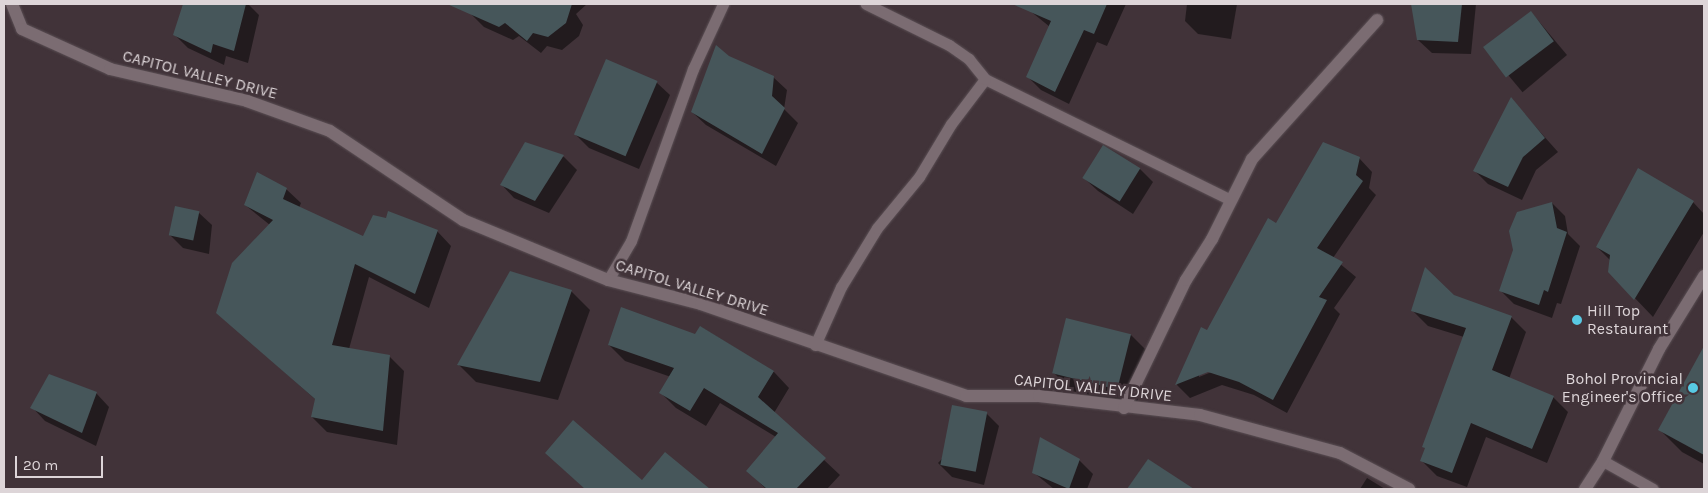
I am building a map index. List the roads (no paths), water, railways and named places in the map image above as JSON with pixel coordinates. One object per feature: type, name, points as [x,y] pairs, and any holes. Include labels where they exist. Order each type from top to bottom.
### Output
[{"type":"street","name":"CAPITOL VALLEY DRIVE","points":[[12,4],[22,29],[110,69],[247,101],[330,131],[463,220],[608,280],[701,304],[966,396],[1039,396],[1124,408],[1200,415],[1340,453],[1409,489]]},
{"type":"street","points":[[1124,408],[1186,280],[1252,159],[1377,20]]},
{"type":"street","points":[[1585,489],[1603,461],[1660,349],[1704,276]]},
{"type":"lane","points":[[608,280],[631,241],[693,69],[723,4]]},
{"type":"lane","points":[[866,4],[949,45],[969,59],[985,79],[1231,200]]},
{"type":"lane","points":[[815,344],[841,287],[877,228],[920,177],[951,124],[985,79]]},
{"type":"lane","points":[[1603,461],[1653,489]]},
{"type":"place","name":"Hill Top Restaurant","points":[[1577,320]]},
{"type":"place","name":"Bohol Provincial Engineer's Office","points":[[1693,388]]}]
